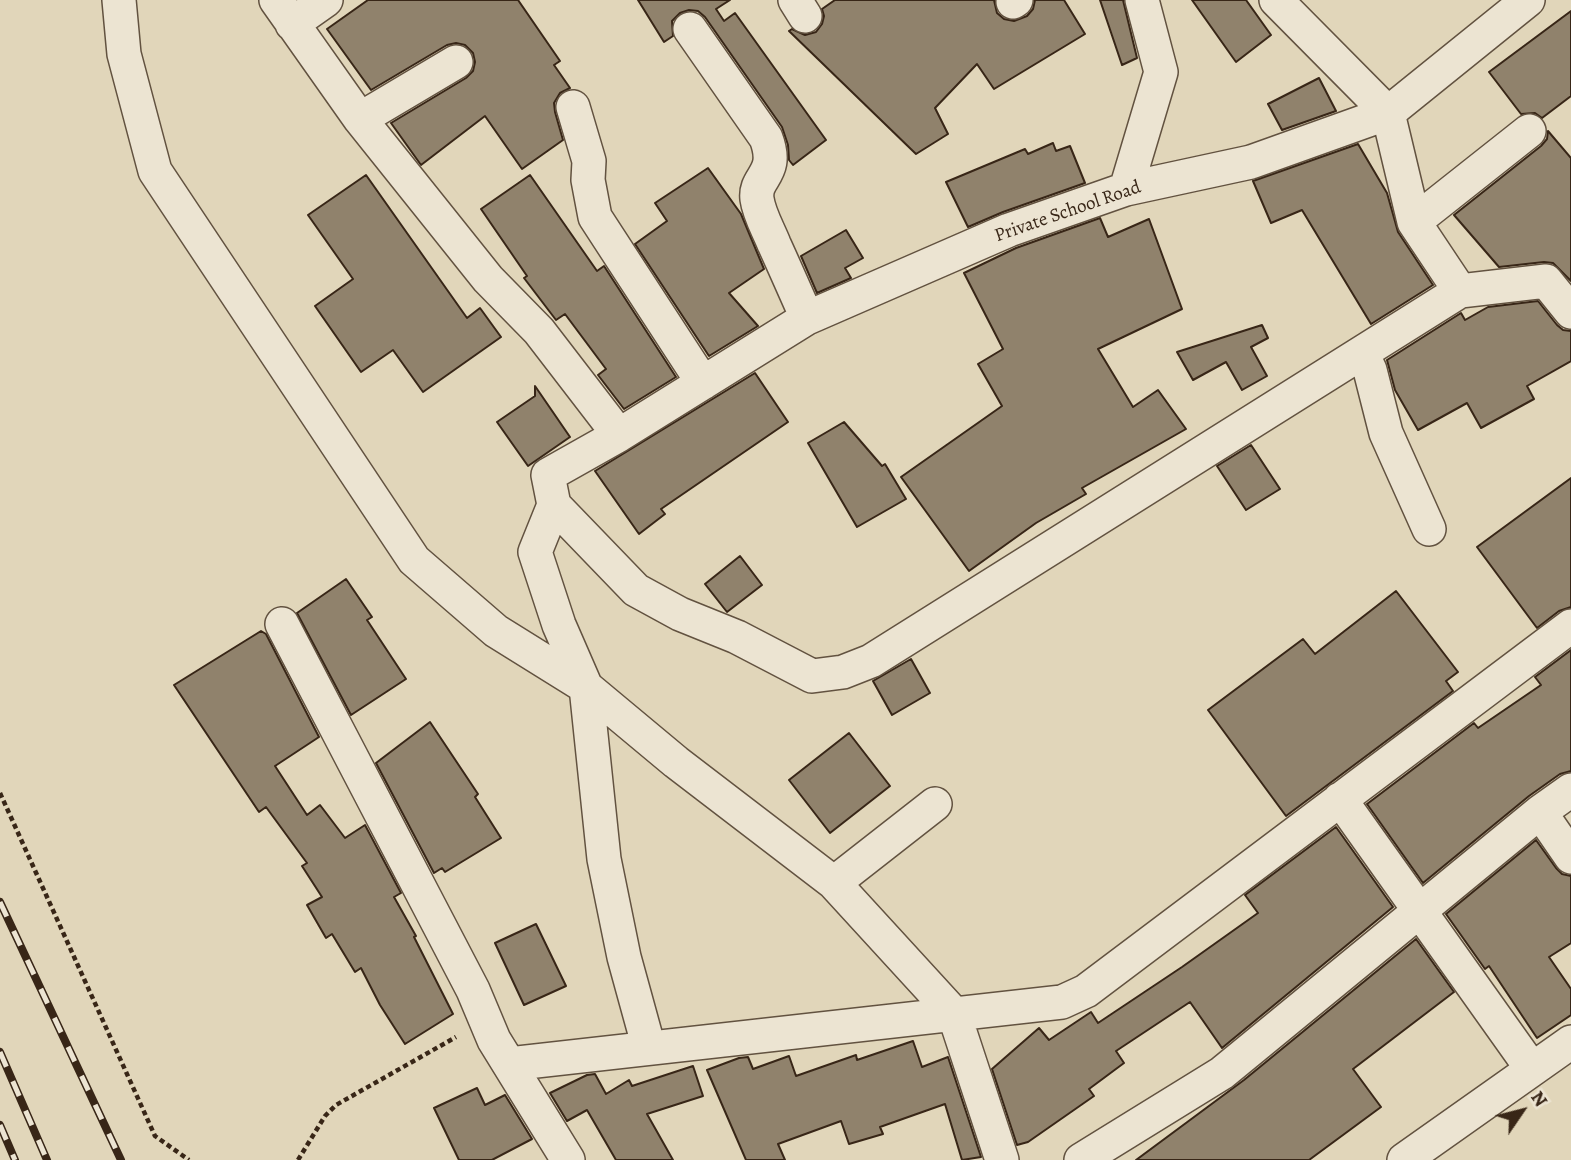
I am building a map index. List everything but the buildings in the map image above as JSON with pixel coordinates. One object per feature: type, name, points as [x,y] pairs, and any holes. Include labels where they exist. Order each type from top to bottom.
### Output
[{"type":"street","points":[[119,0],[124,54],[155,170],[414,560],[496,631],[586,687],[676,762],[834,883],[954,1014],[1002,1160]]},
{"type":"street","points":[[326,0],[284,12],[360,119],[488,279],[539,331],[620,435]]},
{"type":"street","points":[[1126,189],[1161,72],[1142,0]]},
{"type":"street","points":[[1276,0],[1388,113],[1414,222],[1460,291]]},
{"type":"street","name":"Private School Road","points":[[554,505],[548,475],[620,435],[807,318],[1009,230],[1126,189],[1251,162],[1388,113],[1528,0]]},
{"type":"street","points":[[690,29],[766,138],[771,151],[771,162],[756,196],[762,217],[807,318]]},
{"type":"street","points":[[360,119],[456,62]]},
{"type":"street","points":[[573,107],[589,162],[588,180],[595,217],[703,383]]},
{"type":"street","points":[[1414,222],[1529,131]]},
{"type":"street","points":[[649,1048],[624,957],[604,859],[586,687],[559,625],[535,552],[554,505],[636,590],[680,614],[737,637],[812,676],[843,672],[871,661],[1460,291],[1546,281],[1571,312]]},
{"type":"street","points":[[1362,353],[1370,370],[1386,433],[1429,529]]},
{"type":"street","points":[[282,624],[509,1064],[568,1160]]},
{"type":"street","points":[[509,1064],[1062,1002],[1086,991],[1571,625]]},
{"type":"street","points":[[1081,1160],[1222,1073],[1418,910],[1571,790]]},
{"type":"street","points":[[1340,799],[1532,1069]]},
{"type":"street","points":[[834,883],[935,804]]},
{"type":"street","points":[[1541,811],[1571,857]]},
{"type":"street","points":[[1404,1160],[1571,1042]]},
{"type":"path","points":[[0,793],[155,1136],[189,1160]]},
{"type":"path","points":[[298,1160],[325,1116],[336,1105],[486,1020]]},
{"type":"railway","points":[[0,902],[121,1160]]},
{"type":"railway","points":[[0,1052],[47,1160]]},
{"type":"railway","points":[[0,1125],[15,1160]]}]
